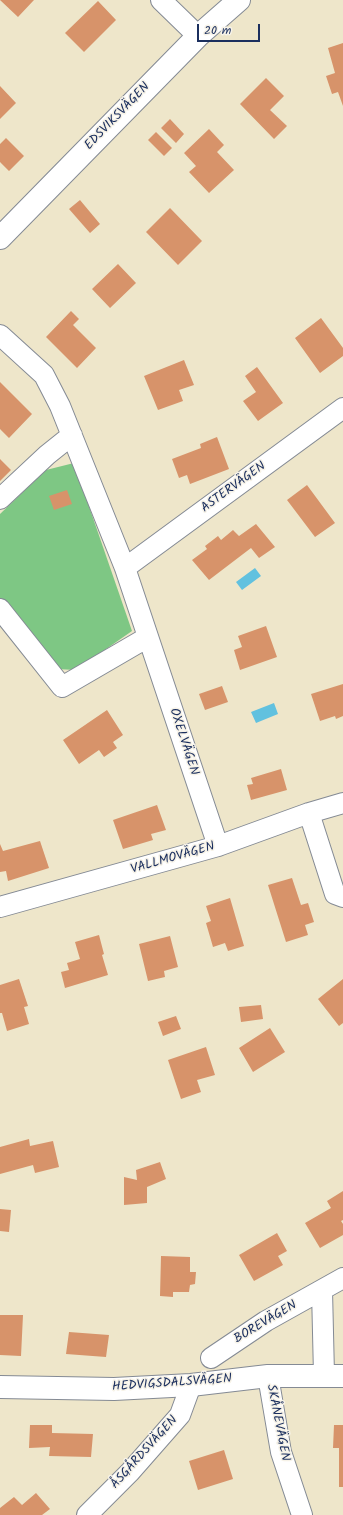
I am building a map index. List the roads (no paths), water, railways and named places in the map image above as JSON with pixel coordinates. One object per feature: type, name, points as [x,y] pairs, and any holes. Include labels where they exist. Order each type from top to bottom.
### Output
[{"type":"street","points":[[161,0],[198,36]]},
{"type":"street","name":"EDSVIKSVÄGEN","points":[[0,238],[198,36],[239,0]]},
{"type":"street","name":"OXELVÄGEN","points":[[0,335],[44,375],[60,406],[125,568],[218,846]]},
{"type":"street","name":"ASTERVÄGEN","points":[[125,568],[343,408]]},
{"type":"street","points":[[0,499],[46,455],[72,435]]},
{"type":"street","points":[[0,609],[62,687],[148,637]]},
{"type":"street","name":"VALLMOVÄGEN","points":[[0,908],[218,846],[309,813],[343,803]]},
{"type":"street","points":[[309,813],[335,894],[343,897]]},
{"type":"street","name":"BOREVÄGEN","points":[[212,1358],[266,1321],[343,1278]]},
{"type":"street","points":[[322,1290],[334,1375]]},
{"type":"street","name":"HEDVIGSDALSVÄGEN","points":[[0,1387],[114,1389],[191,1384],[268,1376],[334,1375]]},
{"type":"street","name":"SKÅNEVÄGEN","points":[[268,1376],[280,1452],[302,1515]]},
{"type":"street","name":"ÅSGÅRDSVÄGEN","points":[[87,1515],[130,1472],[180,1415],[191,1384]]},
{"type":"water","points":[[255,568],[261,576],[242,590],[236,582]]},
{"type":"water","points":[[274,703],[278,714],[256,723],[251,712]]}]
